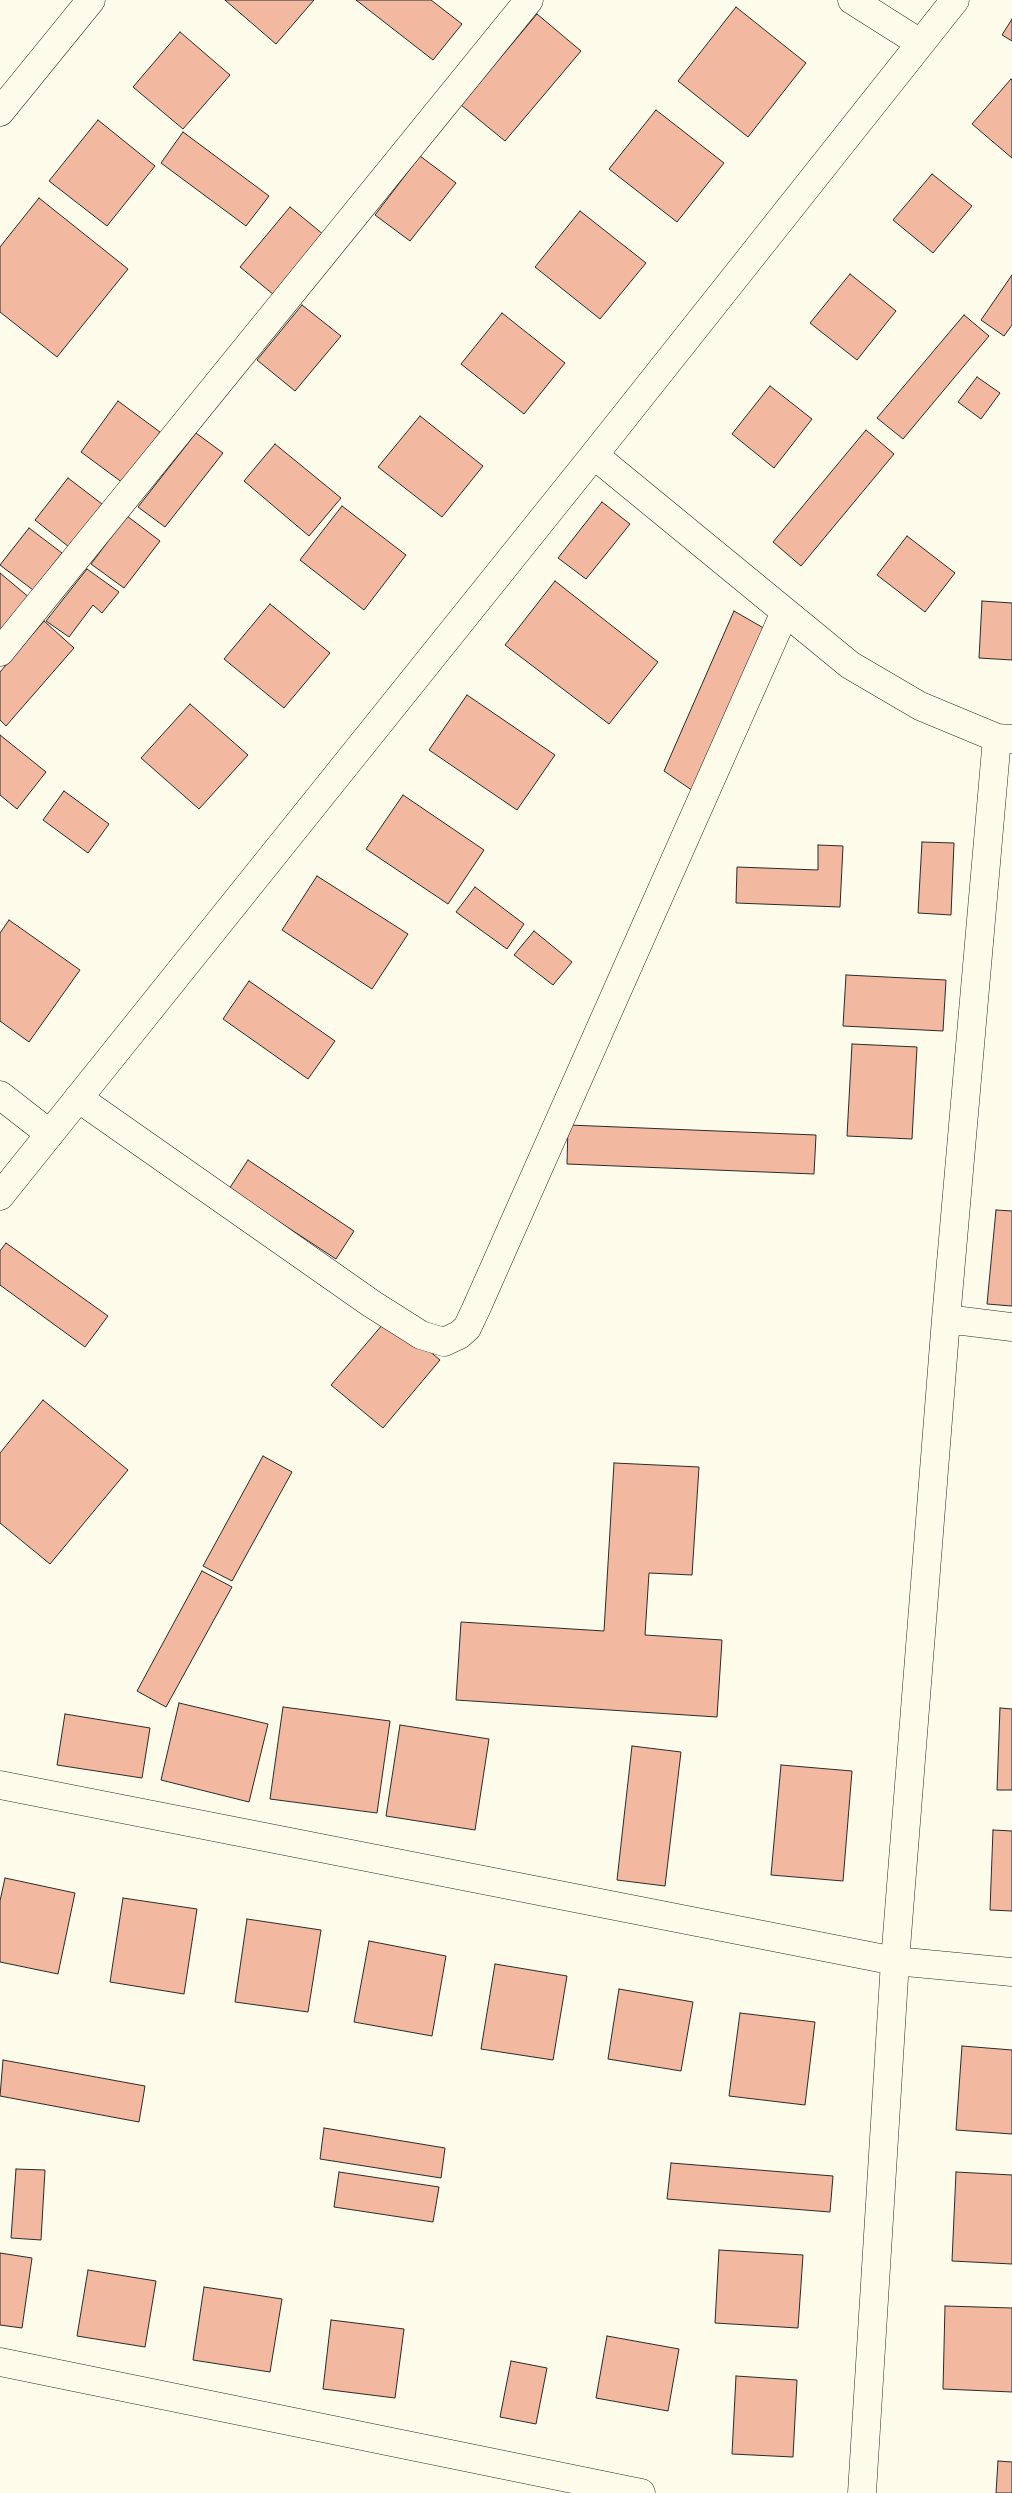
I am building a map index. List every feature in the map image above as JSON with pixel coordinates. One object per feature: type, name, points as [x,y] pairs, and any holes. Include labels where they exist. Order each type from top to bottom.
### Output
[{"type":"street","points":[[0,112],[91,0]]},
{"type":"street","points":[[0,652],[529,0]]},
{"type":"street","points":[[852,0],[920,43]]},
{"type":"street","points":[[0,1196],[594,455],[955,0]]},
{"type":"street","points":[[594,455],[850,665],[920,706],[1004,739],[946,1319],[895,1961],[862,2493]]},
{"type":"street","points":[[78,1098],[372,1304],[421,1335],[444,1342],[460,1336],[468,1328],[786,612]]},
{"type":"street","points":[[0,1095],[50,1134]]},
{"type":"street","points":[[946,1319],[1012,1327]]},
{"type":"street","points":[[0,1785],[895,1961],[1012,1972]]},
{"type":"street","points":[[0,2362],[641,2493]]},
{"type":"building","points":[[225,0],[314,0],[276,44]]},
{"type":"building","points":[[356,0],[431,0],[462,24],[433,60]]},
{"type":"building","points":[[736,7],[806,63],[748,137],[678,81]]},
{"type":"building","points":[[537,14],[581,51],[505,141],[461,105]]},
{"type":"building","points":[[1012,19],[1012,41],[1002,35]]},
{"type":"building","points":[[180,32],[230,75],[183,129],[133,87]]},
{"type":"building","points":[[1012,80],[1012,158],[972,124]]},
{"type":"building","points":[[656,110],[724,163],[677,222],[609,169]]},
{"type":"building","points":[[98,120],[155,166],[107,226],[49,181]]},
{"type":"building","points":[[183,132],[269,196],[246,226],[161,163]]},
{"type":"building","points":[[420,156],[456,183],[410,241],[375,215]]},
{"type":"building","points":[[932,174],[972,206],[933,253],[893,220]]},
{"type":"building","points":[[39,198],[128,269],[57,357],[0,312],[0,247]]},
{"type":"building","points":[[290,207],[324,235],[274,295],[240,267]]},
{"type":"building","points":[[580,211],[646,263],[600,319],[535,267]]},
{"type":"building","points":[[850,274],[896,311],[857,360],[810,323]]},
{"type":"building","points":[[1012,275],[1012,325],[1004,336],[981,320]]},
{"type":"building","points":[[302,305],[341,336],[295,391],[257,360]]},
{"type":"building","points":[[502,313],[565,363],[524,414],[461,364]]},
{"type":"building","points":[[964,315],[989,336],[903,439],[877,418]]},
{"type":"building","points":[[977,377],[1000,393],[981,419],[958,402]]},
{"type":"building","points":[[770,386],[812,419],[774,468],[732,434]]},
{"type":"building","points":[[118,401],[160,432],[123,483],[81,452]]},
{"type":"building","points":[[420,416],[483,466],[442,517],[378,467]]},
{"type":"building","points":[[866,430],[894,454],[801,566],[773,542]]},
{"type":"building","points":[[196,433],[223,453],[165,527],[138,507]]},
{"type":"building","points":[[275,444],[341,498],[309,536],[244,481]]},
{"type":"building","points":[[68,478],[102,504],[69,547],[35,520]]},
{"type":"building","points":[[602,502],[630,524],[586,579],[558,558]]},
{"type":"building","points":[[342,506],[406,555],[364,610],[300,560]]},
{"type":"building","points":[[127,516],[160,541],[124,588],[91,564]]},
{"type":"building","points":[[29,528],[62,553],[33,590],[0,565]]},
{"type":"building","points":[[907,536],[955,573],[925,612],[877,575]]},
{"type":"building","points":[[87,569],[119,592],[102,613],[93,605],[69,637],[46,621]]},
{"type":"building","points":[[0,573],[31,599],[0,633]]},
{"type":"building","points":[[555,581],[658,662],[609,724],[505,645]]},
{"type":"building","points":[[982,601],[1012,603],[1012,660],[979,658]]},
{"type":"building","points":[[270,604],[330,653],[284,708],[224,659]]},
{"type":"building","points":[[734,611],[767,630],[696,793],[664,771]]},
{"type":"building","points":[[44,621],[74,648],[6,726],[0,720],[0,672]]},
{"type":"building","points":[[467,695],[555,755],[517,810],[429,750]]},
{"type":"building","points":[[190,704],[248,755],[199,809],[141,758]]},
{"type":"building","points":[[0,735],[46,772],[17,809],[0,795]]},
{"type":"building","points":[[64,791],[109,824],[88,853],[43,820]]},
{"type":"building","points":[[403,795],[484,850],[448,904],[366,849]]},
{"type":"building","points":[[922,842],[954,843],[951,915],[918,913]]},
{"type":"building","points":[[818,845],[843,846],[840,907],[736,903],[737,867],[818,870]]},
{"type":"building","points":[[317,876],[408,934],[372,989],[282,930]]},
{"type":"building","points":[[475,887],[524,924],[507,949],[456,912]]},
{"type":"building","points":[[9,920],[80,970],[29,1042],[0,1021],[0,933]]},
{"type":"building","points":[[534,931],[572,962],[553,985],[514,955]]},
{"type":"building","points":[[846,975],[946,980],[943,1031],[843,1026]]},
{"type":"building","points":[[249,981],[335,1041],[308,1079],[223,1019]]},
{"type":"building","points":[[852,1044],[917,1047],[912,1139],[847,1136]]},
{"type":"building","points":[[568,1125],[816,1135],[814,1174],[567,1164]]},
{"type":"building","points":[[248,1160],[354,1231],[336,1259],[229,1189]]},
{"type":"building","points":[[996,1210],[1012,1211],[1012,1306],[987,1304]]},
{"type":"building","points":[[6,1243],[108,1316],[85,1347],[0,1285],[0,1251]]},
{"type":"building","points":[[389,1317],[440,1360],[383,1428],[331,1385]]},
{"type":"building","points":[[43,1400],[128,1470],[50,1564],[0,1523],[0,1453]]},
{"type":"building","points":[[263,1456],[292,1472],[232,1581],[203,1566]]},
{"type":"building","points":[[614,1463],[699,1467],[692,1575],[649,1573],[645,1635],[722,1640],[717,1717],[456,1700],[461,1622],[604,1631]]},
{"type":"building","points":[[202,1571],[232,1587],[166,1707],[137,1691]]},
{"type":"building","points":[[179,1703],[268,1724],[249,1802],[161,1780]]},
{"type":"building","points":[[283,1707],[390,1721],[377,1813],[270,1799]]},
{"type":"building","points":[[1000,1708],[1012,1709],[1012,1790],[997,1790]]},
{"type":"building","points":[[65,1714],[150,1728],[142,1778],[57,1765]]},
{"type":"building","points":[[400,1725],[489,1739],[475,1830],[386,1816]]},
{"type":"building","points":[[632,1746],[681,1752],[665,1886],[617,1880]]},
{"type":"building","points":[[781,1765],[852,1771],[843,1881],[771,1875]]},
{"type":"building","points":[[993,1830],[1012,1831],[1012,1911],[990,1910]]},
{"type":"building","points":[[5,1878],[75,1893],[58,1974],[0,1962],[0,1901]]},
{"type":"building","points":[[123,1898],[197,1909],[184,1994],[110,1982]]},
{"type":"building","points":[[247,1919],[321,1930],[308,2012],[235,2002]]},
{"type":"building","points":[[369,1941],[446,1956],[432,2036],[354,2022]]},
{"type":"building","points":[[495,1964],[567,1976],[553,2060],[481,2049]]},
{"type":"building","points":[[619,1989],[693,2002],[681,2071],[608,2059]]},
{"type":"building","points":[[740,2013],[815,2022],[805,2105],[729,2096]]},
{"type":"building","points":[[962,2046],[1012,2050],[1012,2134],[956,2130]]},
{"type":"building","points":[[3,2060],[145,2086],[139,2122],[0,2096]]},
{"type":"building","points":[[324,2128],[445,2148],[441,2178],[320,2159]]},
{"type":"building","points":[[671,2163],[833,2176],[830,2212],[667,2199]]},
{"type":"building","points":[[16,2169],[45,2170],[41,2240],[11,2238]]},
{"type":"building","points":[[339,2172],[439,2187],[433,2222],[334,2207]]},
{"type":"building","points":[[956,2172],[1012,2175],[1012,2264],[952,2261]]},
{"type":"building","points":[[719,2250],[803,2255],[798,2328],[715,2323]]},
{"type":"building","points":[[0,2253],[32,2258],[22,2328],[0,2325]]},
{"type":"building","points":[[88,2270],[156,2281],[145,2347],[77,2336]]},
{"type":"building","points":[[204,2287],[282,2299],[270,2372],[193,2360]]},
{"type":"building","points":[[945,2306],[1012,2308],[1012,2392],[943,2389]]},
{"type":"building","points":[[331,2320],[404,2329],[395,2398],[323,2389]]},
{"type":"building","points":[[607,2336],[679,2349],[668,2411],[596,2398]]},
{"type":"building","points":[[511,2361],[547,2368],[536,2424],[500,2417]]},
{"type":"building","points":[[736,2376],[797,2380],[793,2457],[732,2454]]},
{"type":"building","points":[[998,2461],[1012,2462],[1012,2493],[996,2493]]}]
